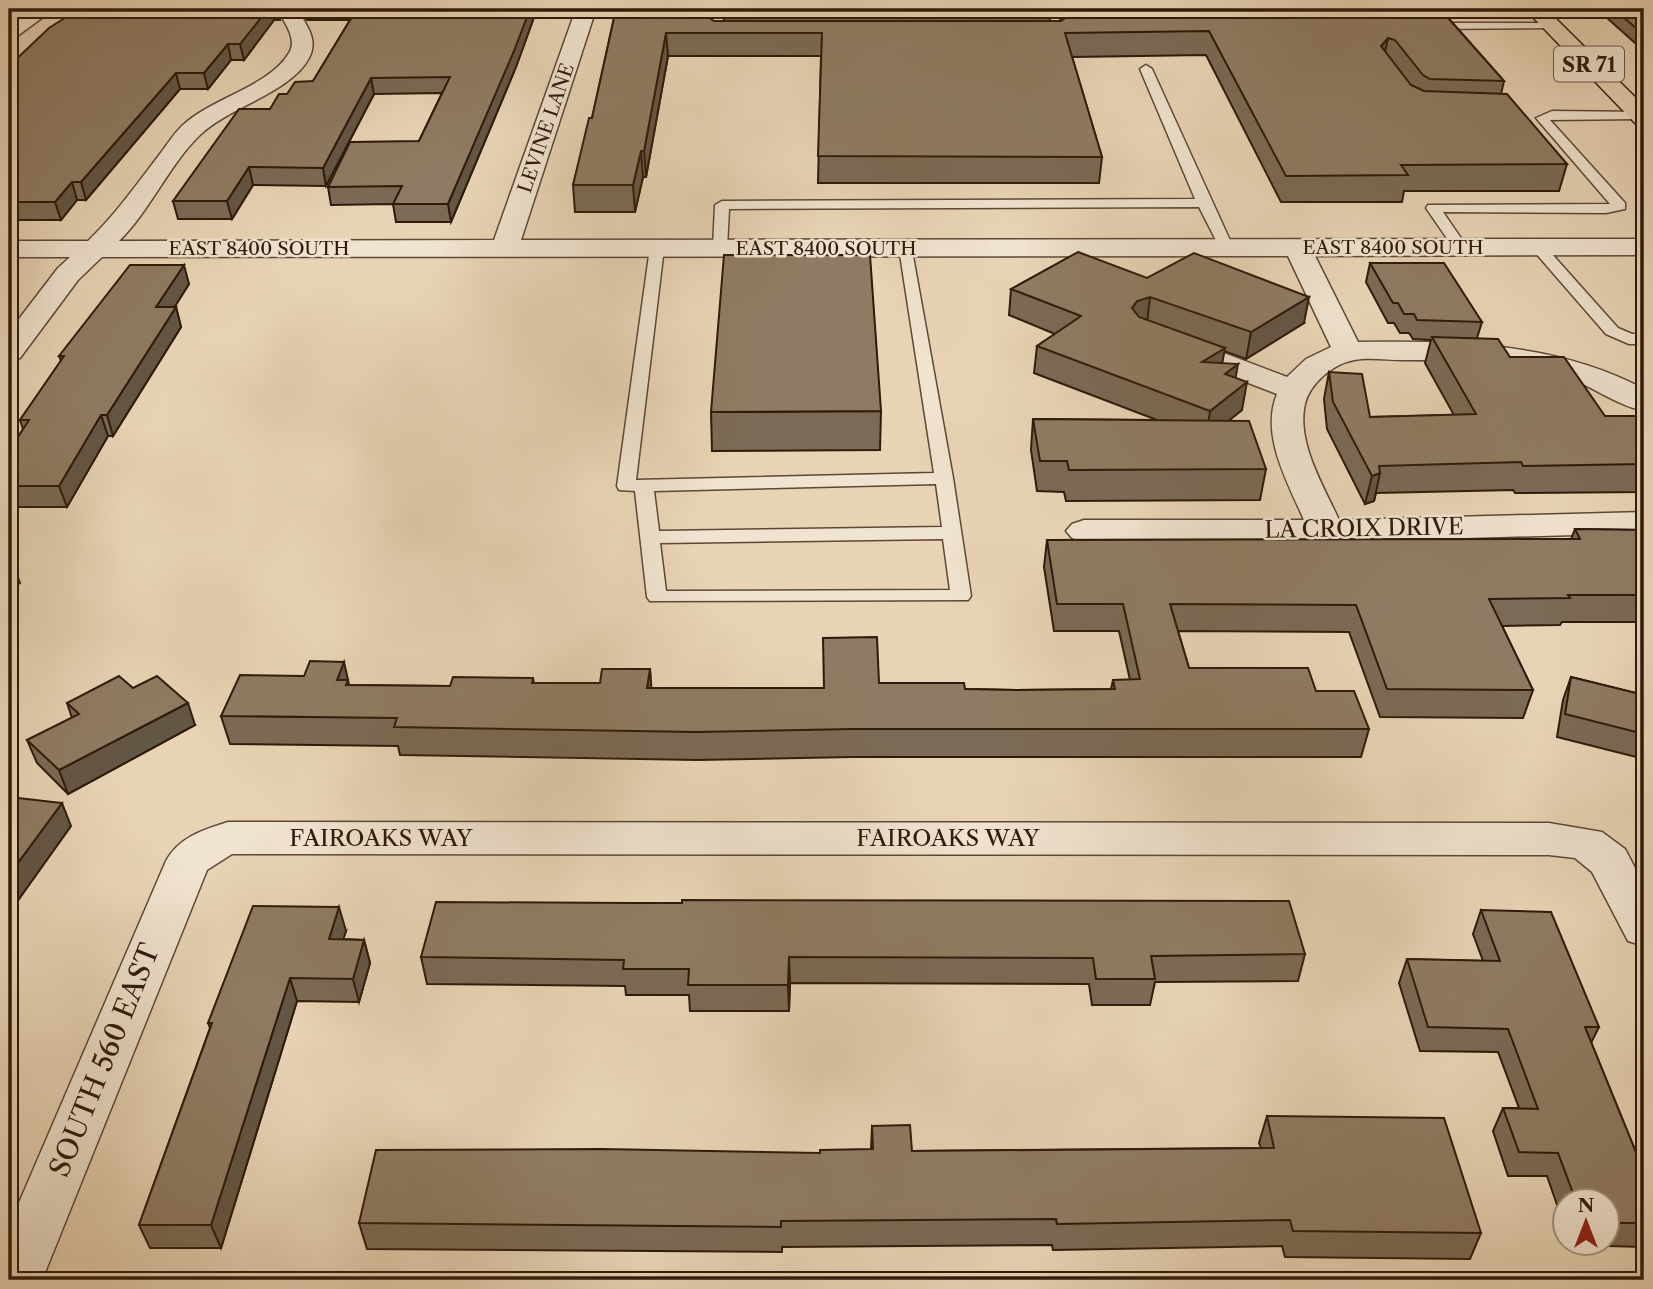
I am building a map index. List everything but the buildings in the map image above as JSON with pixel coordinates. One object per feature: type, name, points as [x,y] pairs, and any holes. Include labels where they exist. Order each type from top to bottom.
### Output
[{"type":"main road","name":"SR 71","points":[[1535,9],[1642,117]]},
{"type":"street","points":[[9,33],[44,9]]},
{"type":"street","points":[[9,352],[68,274],[114,231],[191,130],[217,111],[269,84],[298,58],[303,46],[302,36],[287,9]]},
{"type":"street","name":"LEVINE LANE","points":[[505,248],[586,9]]},
{"type":"street","points":[[1297,247],[1348,352]]},
{"type":"street","name":"EAST 8400 SOUTH","points":[[9,249],[1644,247]]},
{"type":"street","points":[[1146,335],[1292,389]]},
{"type":"street","points":[[1326,531],[1286,426],[1292,389],[1307,371],[1326,359],[1348,352],[1496,352],[1530,357],[1596,376],[1644,402]]},
{"type":"street","name":"LA CROIX DRIVE","points":[[1084,531],[1326,531],[1644,523]]},
{"type":"street","name":"FAIROAKS WAY","points":[[206,847],[228,838],[1549,839],[1586,843],[1609,861],[1644,928]]},
{"type":"street","name":"SOUTH 560 EAST","points":[[14,1280],[188,861],[206,847]]},
{"type":"lane","points":[[732,18],[719,13],[715,40],[742,39]]},
{"type":"lane","points":[[1031,39],[1059,39],[1051,14],[1039,18]]},
{"type":"lane","points":[[1417,26],[1552,26]]},
{"type":"lane","points":[[1146,69],[1226,247]]},
{"type":"lane","points":[[1524,112],[1642,117]]},
{"type":"lane","points":[[1460,247],[1433,208],[1606,209],[1620,206],[1542,118],[1552,115]]},
{"type":"lane","points":[[720,248],[722,205],[1204,203]]},
{"type":"lane","points":[[1538,247],[1612,331],[1629,339],[1644,339]]},
{"type":"lane","points":[[657,248],[626,486],[944,478]]},
{"type":"lane","points":[[644,485],[657,597],[961,596],[906,248]]},
{"type":"lane","points":[[650,537],[952,533]]}]
